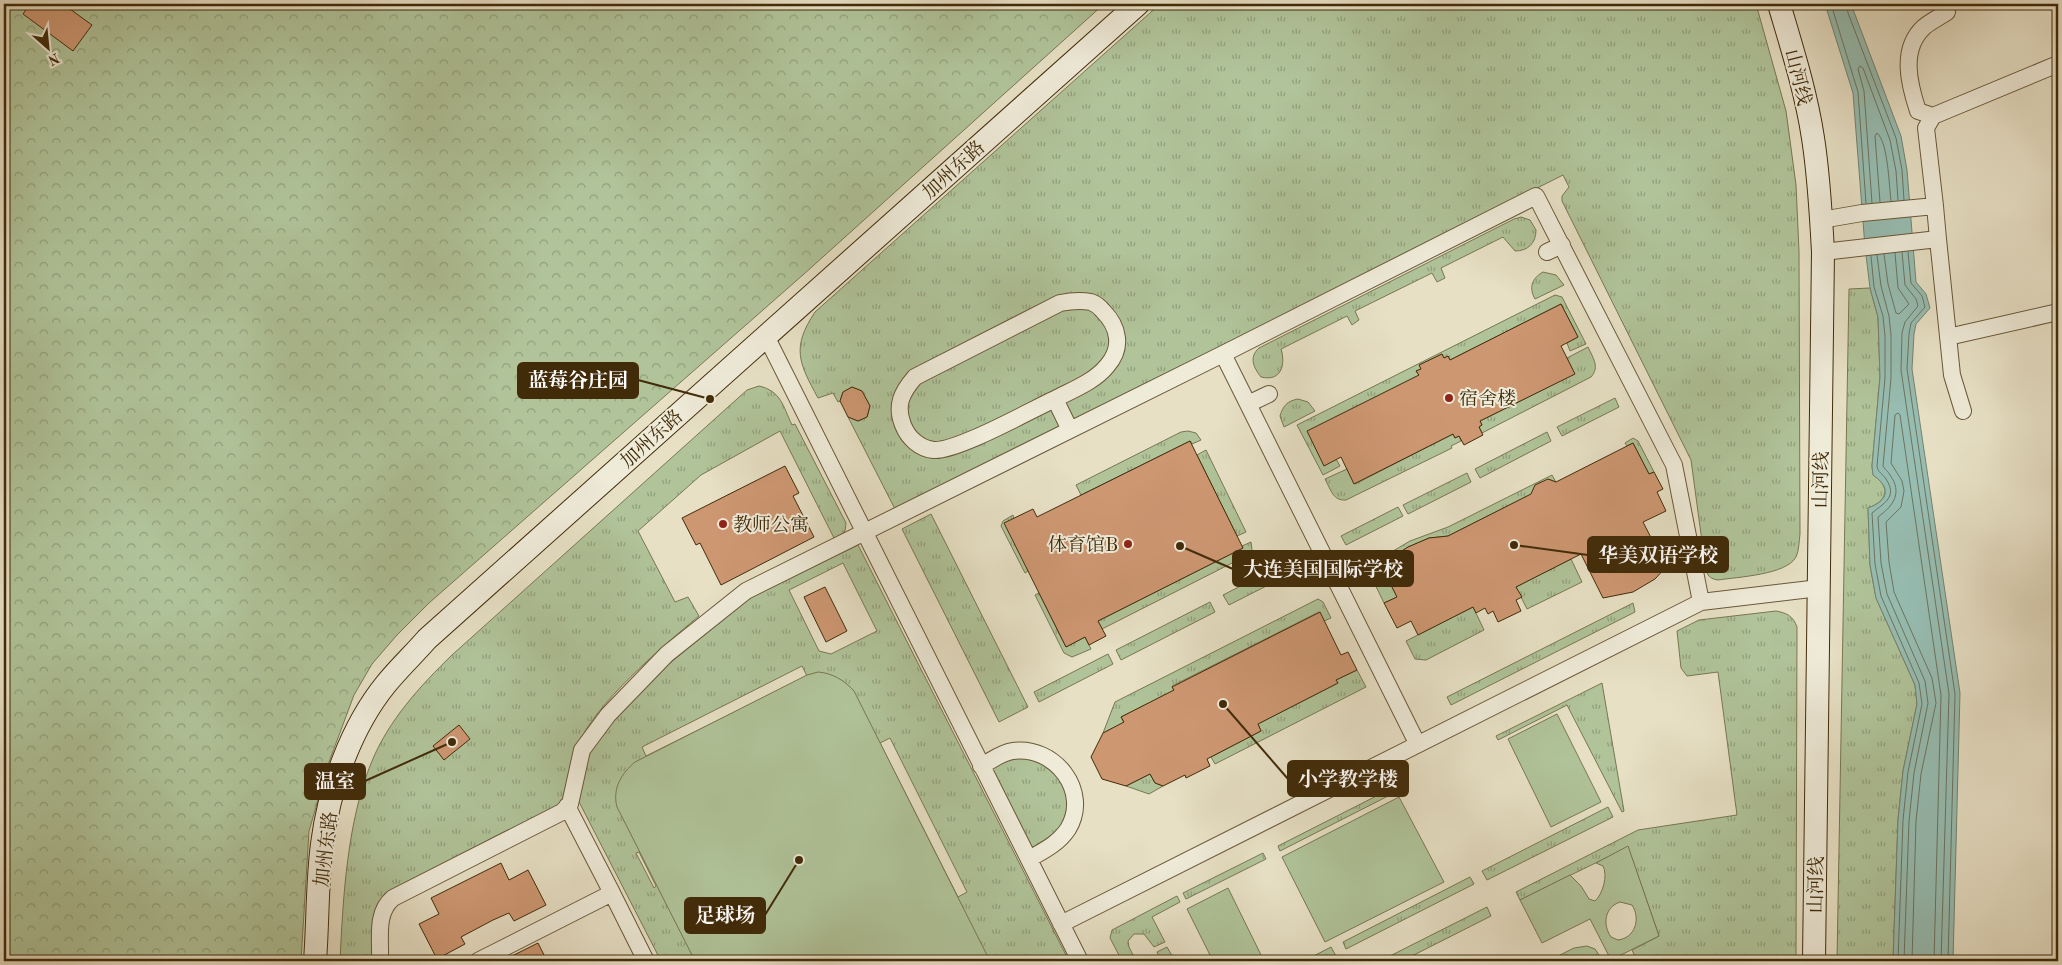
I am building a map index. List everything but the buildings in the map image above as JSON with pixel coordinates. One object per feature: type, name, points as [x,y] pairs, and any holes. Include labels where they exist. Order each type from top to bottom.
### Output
[{"type":"street","name":"加州东路","points":[[316,961],[322,845],[327,816],[348,752],[362,722],[386,683],[428,639],[1138,4]]},
{"type":"street","name":"山河线","points":[[1778,4],[1797,66],[1813,138],[1822,220],[1814,961]]},
{"type":"street","points":[[1933,116],[1918,111],[1911,90],[1908,64],[1912,44],[1924,27],[1947,12]]},
{"type":"street","points":[[1963,412],[1952,375],[1926,128],[1933,116],[2058,64]]},
{"type":"street","points":[[380,961],[381,914],[385,905],[393,898],[562,812],[570,804],[582,750],[608,715],[667,654],[746,591],[1536,196],[1554,249],[1674,466],[1701,602]]},
{"type":"street","points":[[1822,220],[1862,213],[1935,206]]},
{"type":"street","points":[[1823,252],[1938,239]]},
{"type":"street","points":[[1071,301],[1091,302],[1099,306],[1108,316],[1116,330],[1118,344],[1115,356],[1095,378],[1055,399],[958,445],[936,450],[918,445],[910,438],[900,419],[898,405],[901,397],[915,377],[1060,303],[1071,301]]},
{"type":"street","points":[[1948,337],[2058,312]]},
{"type":"street","points":[[766,336],[1080,961]]},
{"type":"street","points":[[1223,354],[1417,743]]},
{"type":"street","points":[[1248,404],[1269,394]]},
{"type":"street","points":[[1055,399],[1070,430]]},
{"type":"street","points":[[1061,924],[1417,743],[1701,602],[1819,588]]},
{"type":"street","points":[[981,766],[1010,751],[1027,750],[1044,755],[1058,764],[1069,778],[1074,795],[1074,812],[1068,828],[1058,841],[1029,859]]},
{"type":"street","points":[[567,806],[646,961]]},
{"type":"street","points":[[478,961],[612,893]]},
{"type":"green space","points":[[4,4],[1104,4],[804,274],[429,603],[397,635],[372,664],[354,695],[329,762],[309,831],[301,961],[4,961]]},
{"type":"green space","points":[[1160,4],[1756,4],[1786,111],[1796,185],[1799,251],[1800,534],[1796,557],[1791,563],[1782,568],[1760,574],[1718,580],[1712,578],[1707,573],[1691,460],[1562,201],[1562,196],[1569,187],[1563,175],[896,511],[848,417],[858,421],[867,417],[870,406],[862,391],[852,387],[843,392],[838,402],[833,393],[818,398],[806,375],[802,365],[800,346],[807,325],[815,312]]},
{"type":"green space","points":[[1521,217],[1530,220],[1536,230],[1535,239],[1524,250],[1515,251],[1503,237],[1441,268],[1445,278],[1437,282],[1432,273],[1355,311],[1359,320],[1352,325],[1347,316],[1281,349],[1283,361],[1277,375],[1268,378],[1261,377],[1256,370],[1253,358],[1259,348]]},
{"type":"green space","points":[[1543,272],[1556,275],[1564,285],[1535,299],[1532,284]]},
{"type":"green space","points":[[1870,288],[1878,317],[1880,377],[1872,466],[1873,475],[1883,485],[1885,494],[1879,502],[1868,508],[1870,565],[1876,598],[1915,685],[1917,704],[1903,771],[1898,820],[1893,961],[1837,961],[1849,289]]},
{"type":"green space","points":[[1555,295],[1562,297],[1586,344],[1570,351],[1567,343],[1578,337],[1561,304],[1450,360],[1448,356],[1444,358],[1442,354],[1420,365],[1421,369],[1416,371],[1419,375],[1325,465],[1336,459],[1340,466],[1323,475],[1297,425]]},
{"type":"green space","points":[[1588,347],[1595,366],[1591,377],[1482,433],[1479,427],[1482,425],[1480,421],[1574,374],[1567,358]]},
{"type":"green space","points":[[759,386],[766,388],[777,396],[792,425],[795,424],[846,523],[845,531],[835,540],[780,431],[701,475],[638,531],[675,602],[688,597],[699,616],[631,677],[598,713],[577,747],[565,798],[561,805],[391,892],[373,961],[340,961],[345,886],[357,809],[372,761],[379,746],[406,704],[452,655],[747,390]]},
{"type":"green space","points":[[1615,398],[1619,407],[1562,436],[1557,427]]},
{"type":"green space","points":[[1298,399],[1308,402],[1315,411],[1284,427],[1280,416],[1283,409],[1286,404]]},
{"type":"green space","points":[[1181,432],[1196,433],[1201,440],[1192,444],[1190,441],[1081,495],[1076,485]]},
{"type":"green space","points":[[1547,432],[1551,441],[1480,478],[1475,469]]},
{"type":"green space","points":[[1453,434],[1455,438],[1459,436],[1461,441],[1451,446],[1452,448],[1346,500],[1335,497],[1325,479],[1347,469],[1355,484]]},
{"type":"green space","points":[[1633,438],[1638,441],[1654,472],[1649,474],[1633,443],[1627,446],[1625,443]]},
{"type":"green space","points":[[1206,450],[1246,532],[1237,536],[1197,455]]},
{"type":"green space","points":[[1467,473],[1471,482],[1408,514],[1403,505]]},
{"type":"green space","points":[[1552,475],[1556,482],[1548,479],[1532,494],[1448,536],[1429,538],[1408,547],[1391,558],[1383,569],[1397,597],[1384,603],[1368,570],[1388,554],[1410,541],[1448,527]]},
{"type":"green space","points":[[1398,507],[1403,516],[1346,545],[1341,536]]},
{"type":"green space","points":[[931,514],[1028,707],[999,722],[902,529]]},
{"type":"green space","points":[[1013,515],[1028,571],[1025,573],[1001,526],[1003,521]]},
{"type":"green space","points":[[1251,542],[1252,550],[1250,554],[1102,629],[1098,621],[1243,548],[1242,546]]},
{"type":"green space","points":[[858,545],[1069,961],[661,961],[577,798],[588,751],[626,706],[659,672],[750,598]],"holes":[[[843,563],[877,631],[831,654],[819,651],[789,590]],[[802,666],[807,676],[646,756],[642,747]],[[890,738],[967,892],[958,897],[880,743]],[[639,852],[656,886],[654,888],[636,853]]]},
{"type":"green space","points":[[1571,559],[1582,582],[1527,609],[1516,587]]},
{"type":"green space","points":[[1282,565],[1288,575],[1229,605],[1223,595]]},
{"type":"green space","points":[[1039,593],[1066,647],[1085,637],[1091,649],[1072,657],[1064,653],[1035,595]]},
{"type":"green space","points":[[1318,599],[1323,602],[1331,618],[1324,621],[1319,612],[1172,686],[1174,691],[1121,717],[1124,723],[1103,733],[1115,702]]},
{"type":"green space","points":[[1210,602],[1215,612],[1121,660],[1116,650]]},
{"type":"green space","points":[[1633,603],[1635,612],[1451,705],[1447,697]]},
{"type":"green space","points":[[1473,607],[1484,630],[1426,660],[1415,659],[1406,641]]},
{"type":"green space","points":[[1776,611],[1789,616],[1794,620],[1797,627],[1796,961],[1637,961],[1632,950],[1659,936],[1628,847],[1520,900],[1516,892],[1638,830],[1737,815],[1718,672],[1687,676],[1681,668],[1677,631],[1699,620]]},
{"type":"green space","points":[[1108,654],[1113,664],[1039,702],[1034,692]]},
{"type":"green space","points":[[1357,670],[1366,687],[1215,764],[1211,757],[1261,731],[1258,724],[1338,683],[1336,680]]},
{"type":"green space","points":[[818,672],[838,678],[854,691],[990,961],[695,961],[617,807],[616,794],[619,782],[635,762],[807,675]]},
{"type":"green space","points":[[1602,683],[1624,811],[1622,812],[1567,705],[1498,740],[1496,736]]},
{"type":"green space","points":[[1557,714],[1601,802],[1551,827],[1508,739]]},
{"type":"green space","points":[[1027,750],[1069,779],[1068,828],[1029,859],[981,766]]},
{"type":"green space","points":[[1150,774],[1155,783],[1163,786],[1149,794],[1126,786]]},
{"type":"green space","points":[[1396,786],[1398,791],[1280,851],[1278,846]]},
{"type":"green space","points":[[1399,797],[1444,882],[1325,942],[1282,857]]},
{"type":"green space","points":[[1608,807],[1613,817],[1487,880],[1482,871]]},
{"type":"green space","points":[[1628,846],[1659,936],[1611,960],[1590,919],[1542,943],[1520,900],[1570,875],[1581,886],[1589,899],[1595,901],[1605,879],[1603,866],[1596,863]],"holes":[[[1620,902],[1632,905],[1636,916],[1635,927],[1632,932],[1629,936],[1618,940],[1611,937],[1606,927],[1608,912],[1615,904]]]},
{"type":"green space","points":[[1263,853],[1266,859],[1186,899],[1183,893]]},
{"type":"green space","points":[[1470,877],[1474,884],[1346,949],[1343,942]]},
{"type":"green space","points":[[1228,888],[1264,961],[1213,961],[1187,909]]},
{"type":"green space","points":[[1177,896],[1180,902],[1152,917],[1165,942],[1154,947],[1144,934],[1134,934],[1128,941],[1134,957],[1122,961],[1110,938],[1112,930]]},
{"type":"green space","points":[[1487,907],[1491,916],[1402,961],[1380,961]]},
{"type":"green space","points":[[1587,946],[1595,949],[1603,961],[1550,960],[1574,948]]},
{"type":"green space","points":[[1167,947],[1175,961],[1161,961],[1157,952]]},
{"type":"green space","points":[[1331,947],[1336,956],[1327,961],[1304,961]]},
{"type":"water","points":[[1825,4],[1851,4],[1901,136],[1907,170],[1916,282],[1926,294],[1930,308],[1916,324],[1912,369],[1960,693],[1953,961],[1893,961],[1898,820],[1903,771],[1917,704],[1915,685],[1876,598],[1870,565],[1868,508],[1880,502],[1885,494],[1883,485],[1873,475],[1872,466],[1880,377],[1878,317],[1870,288],[1865,247],[1853,93]]},
{"type":"place","name":"宿舍楼","points":[[1449,398]]},
{"type":"place","name":"蓝莓谷庄园","points":[[710,399]]},
{"type":"place","name":"教师公寓","points":[[723,524]]},
{"type":"place","name":"体育馆B","points":[[1128,544]]},
{"type":"place","name":"华美双语学校","points":[[1514,545]]},
{"type":"place","name":"大连美国国际学校","points":[[1180,546]]},
{"type":"place","name":"小学教学楼","points":[[1223,704]]},
{"type":"place","name":"温室","points":[[452,742]]},
{"type":"place","name":"足球场","points":[[799,860]]}]
